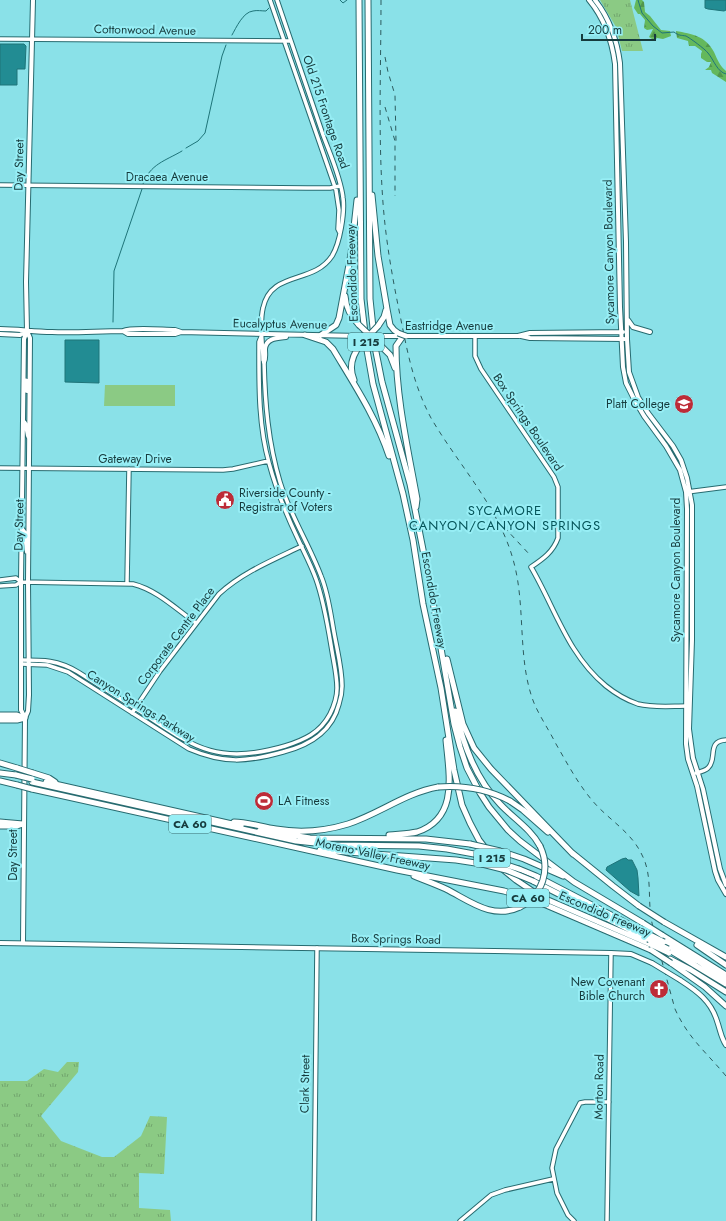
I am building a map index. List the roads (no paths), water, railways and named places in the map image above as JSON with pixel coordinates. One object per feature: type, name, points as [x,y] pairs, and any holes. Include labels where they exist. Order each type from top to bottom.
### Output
[{"type":"highway","name":"Escondido Freeway","points":[[359,0],[361,299],[367,350],[373,384],[413,540],[423,604],[441,688],[454,770],[462,805],[479,840],[489,854],[500,867],[516,880],[541,897],[648,939],[726,985]]},
{"type":"highway","name":"Escondido Freeway","points":[[368,0],[370,299],[375,347],[382,382],[410,484],[447,675],[454,724],[467,768],[480,793],[498,817],[520,841],[574,882],[726,975]]},
{"type":"highway","points":[[370,152],[378,256],[387,309],[392,328],[403,336],[396,346],[397,378],[401,411],[417,499],[416,512]]},
{"type":"highway","points":[[321,335],[336,324],[344,293],[351,254],[357,195],[360,185]]},
{"type":"highway","points":[[344,293],[348,310],[352,317],[390,355],[397,378]]},
{"type":"highway","points":[[358,390],[352,376],[352,363],[361,344],[378,326],[387,309]]},
{"type":"highway","points":[[305,335],[326,342],[331,346],[358,390],[383,439],[402,494]]},
{"type":"highway","points":[[431,590],[461,716],[474,748],[491,769],[573,854]]},
{"type":"highway","points":[[397,870],[439,886],[488,910],[504,912],[520,908],[535,896],[544,880],[545,861],[540,846],[532,835],[498,802],[485,786],[473,766],[462,736],[447,675]]},
{"type":"highway","points":[[370,838],[405,834],[422,830],[434,822],[445,807],[450,783],[441,688]]},
{"type":"highway","points":[[0,715],[17,715],[24,718]]},
{"type":"highway","points":[[0,720],[18,720],[24,718]]},
{"type":"highway","points":[[0,763],[17,768],[33,778],[296,842],[334,846],[419,846],[474,854],[519,869],[542,879],[648,939]]},
{"type":"highway","name":"Moreno Valley Freeway","points":[[0,773],[15,777],[33,778],[258,830],[297,837],[323,839],[426,838],[470,844],[500,851],[545,867],[574,882]]},
{"type":"highway","name":"Moreno Valley Freeway","points":[[0,781],[297,848],[524,897],[566,913],[651,950],[671,961]]},
{"type":"highway","points":[[0,785],[16,785]]},
{"type":"highway","points":[[224,821],[286,830],[308,831],[324,829],[355,821],[418,792],[459,786],[491,792],[523,810],[573,854],[639,906],[726,965]]},
{"type":"highway","points":[[0,822],[23,824]]},
{"type":"highway","points":[[0,826],[17,826],[23,824]]},
{"type":"highway","points":[[297,848],[346,853],[456,860],[506,870],[533,881],[648,939],[664,942],[726,979]]},
{"type":"highway","points":[[677,931],[726,957]]},
{"type":"highway","points":[[671,961],[691,970],[726,992]]},
{"type":"highway","points":[[671,961],[705,987],[726,1006]]},
{"type":"main road","name":"Day Street","points":[[24,718],[28,711],[30,338],[27,331],[26,282],[33,0]]},
{"type":"main road","name":"Sycamore Canyon Boulevard","points":[[589,0],[607,32],[614,52],[621,339],[624,376],[634,399],[646,419],[674,459],[688,491]]},
{"type":"main road","name":"Sycamore Canyon Boulevard","points":[[596,0],[602,8],[615,36],[619,58],[628,367],[638,397],[679,457],[685,471],[692,513],[692,640],[687,706],[695,773],[701,804],[715,871],[726,894]]},
{"type":"main road","points":[[627,317],[633,327],[650,332]]},
{"type":"main road","name":"Eucalyptus Avenue","points":[[1,329],[52,332],[123,332],[127,329],[134,329],[261,335],[379,336]]},
{"type":"main road","name":"Day Street","points":[[23,943],[24,718],[21,710],[20,582],[24,338],[27,331]]},
{"type":"main road","name":"Eucalyptus Avenue","points":[[0,334],[20,334],[27,331]]},
{"type":"main road","name":"Eastridge Avenue","points":[[518,336],[538,332],[627,332]]},
{"type":"main road","points":[[264,362],[265,347],[269,341],[272,339],[298,335]]},
{"type":"main road","name":"Eastridge Avenue","points":[[379,336],[518,336],[530,338],[627,339]]},
{"type":"main road","points":[[24,360],[27,366],[27,374],[30,376]]},
{"type":"main road","points":[[24,380],[27,381],[29,399]]},
{"type":"main road","points":[[646,419],[649,419],[651,422],[657,424]]},
{"type":"main road","points":[[23,422],[25,423],[26,434],[29,438]]},
{"type":"main road","points":[[22,529],[24,531],[25,547],[28,558]]},
{"type":"main road","name":"Sycamore Canyon Boulevard","points":[[695,773],[702,789],[720,869],[726,884]]},
{"type":"main road","name":"Box Springs Road","points":[[0,943],[631,954],[652,963],[697,991],[709,1004],[714,1013],[726,1045]]},
{"type":"street","name":"Old 215 Frontage Road","points":[[270,0],[335,187],[339,202],[338,229],[340,233]]},
{"type":"street","name":"Old 215 Frontage Road","points":[[261,335],[263,307],[270,293],[279,284],[312,274],[324,266],[335,250],[342,229],[344,204],[340,186],[277,0]]},
{"type":"street","name":"Cottonwood Avenue","points":[[0,39],[32,38],[290,41]]},
{"type":"street","name":"Dracaea Avenue","points":[[0,185],[340,186]]},
{"type":"street","points":[[261,335],[264,362],[266,416],[275,465],[288,505],[306,544]]},
{"type":"street","points":[[261,335],[259,342],[259,398],[268,461],[282,503],[301,546]]},
{"type":"street","name":"Box Springs Boulevard","points":[[475,336],[475,356],[481,369],[554,477],[558,487],[558,538],[550,553],[531,568],[541,584],[569,642],[580,660],[594,675],[622,698],[643,705],[687,706]]},
{"type":"street","name":"Gateway Drive","points":[[0,468],[223,470],[268,461]]},
{"type":"street","points":[[127,584],[128,469]]},
{"type":"street","points":[[688,491],[726,486]]},
{"type":"street","name":"Corporate Centre Place","points":[[132,713],[160,671],[219,594],[236,579],[246,573],[306,544]]},
{"type":"street","name":"Canyon Springs Parkway","points":[[28,662],[62,669],[189,749],[202,755],[226,760],[258,759],[302,746],[325,732],[336,714],[342,695],[337,650],[324,585],[306,544]]},
{"type":"street","name":"Canyon Springs Parkway","points":[[21,662],[45,660],[66,665],[188,743],[208,751],[232,755],[252,754],[295,743],[316,732],[325,722],[333,708],[336,694],[336,680],[319,587],[301,546]]},
{"type":"street","points":[[0,580],[16,578],[20,582]]},
{"type":"street","points":[[0,586],[16,585],[20,582],[28,582],[127,584],[140,586],[155,593],[196,623]]},
{"type":"street","points":[[695,773],[710,767],[715,745],[720,741],[726,740]]},
{"type":"street","name":"Clark Street","points":[[314,1221],[317,948]]},
{"type":"street","name":"Morton Road","points":[[607,1221],[611,953]]},
{"type":"street","points":[[574,1221],[568,1215],[560,1199],[553,1179],[552,1168],[554,1153],[580,1104],[585,1102],[609,1102]]},
{"type":"street","points":[[460,1221],[491,1196],[505,1190],[553,1179]]},
{"type":"water","points":[[705,0],[726,0],[726,10],[705,8]]},
{"type":"water","points":[[0,44],[24,44],[26,46],[25,69],[17,69],[17,85],[0,85]]},
{"type":"water","points":[[65,340],[99,340],[99,383],[65,382]]},
{"type":"water","points":[[626,858],[628,860],[632,860],[637,870],[639,896],[630,891],[606,870],[607,867]]},
{"type":"waterway","points":[[340,0],[343,3],[347,0]]},
{"type":"waterway","points":[[638,0],[642,13],[653,26],[662,33],[674,32],[688,37],[706,51],[720,71],[726,74]]},
{"type":"waterway","points":[[232,35],[246,14],[255,11],[266,11],[269,8]]},
{"type":"waterway","points":[[186,148],[198,141],[205,133],[222,56],[226,45]]},
{"type":"waterway","points":[[143,184],[146,177],[154,167],[182,151]]},
{"type":"waterway","points":[[113,322],[114,271],[142,189]]},
{"type":"railway","points":[[381,0],[380,127],[381,178],[384,218],[395,291],[412,370],[420,394],[431,418],[478,488],[508,543],[518,580],[525,669],[534,703],[581,786],[597,806],[632,839],[642,855],[648,871],[652,923],[675,1009],[692,1037],[726,1076]]},
{"type":"railway","points":[[385,57],[395,95],[396,141]]},
{"type":"railway","points":[[385,107],[395,141],[395,196]]},
{"type":"railway","points":[[504,527],[530,555]]},
{"type":"place","name":"Platt College","points":[[684,404]]},
{"type":"place","name":"Riverside County - Registrar of Voters","points":[[225,500]]},
{"type":"place","name":"LA Fitness","points":[[264,801]]},
{"type":"place","name":"New Covenant Bible Church","points":[[659,989]]},
{"type":"district","name":"SYCAMORE CANYON/CANYON SPRINGS","points":[[505,518]]}]
